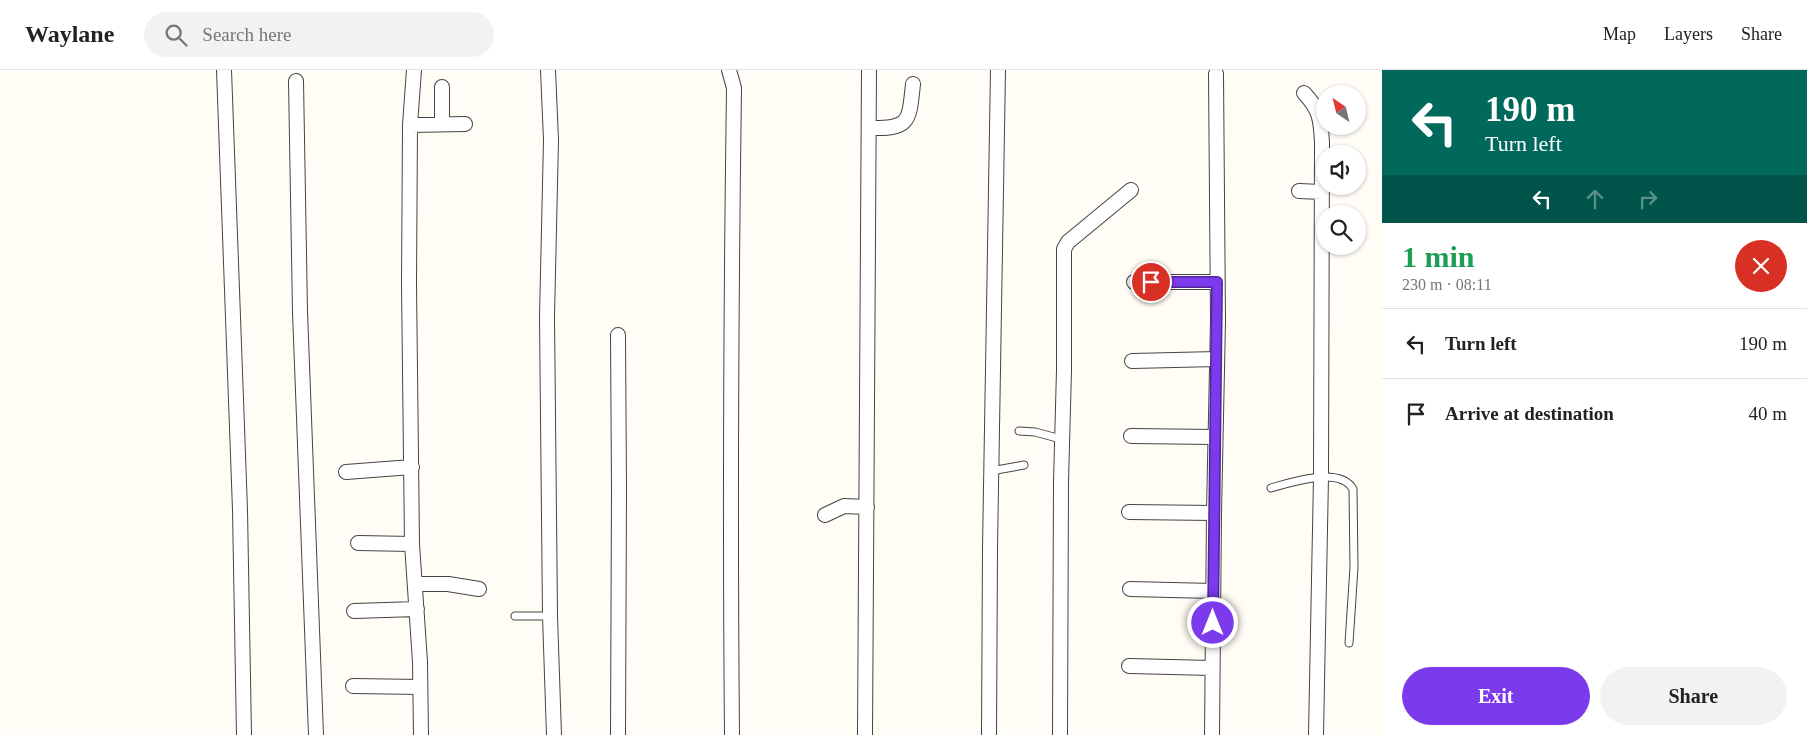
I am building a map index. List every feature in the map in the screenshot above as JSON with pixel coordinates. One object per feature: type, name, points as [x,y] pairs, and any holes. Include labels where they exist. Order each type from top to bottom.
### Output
[{"type":"street","points":[[224,70],[240,510],[244,735]]},
{"type":"street","points":[[414,70],[410,125],[412,544],[417,609],[421,735]]},
{"type":"street","points":[[548,70],[550,140],[547,318],[550,616],[554,735]]},
{"type":"street","points":[[729,70],[734,88],[730,511],[732,735]]},
{"type":"street","points":[[865,735],[869,70]]},
{"type":"street","points":[[989,735],[991,471],[998,70]]},
{"type":"street","points":[[1212,735],[1217,359],[1216,74]]},
{"type":"street","points":[[296,81],[300,312],[316,735]]},
{"type":"street","points":[[869,128],[895,128],[906,120],[913,84]]},
{"type":"street","points":[[442,88],[442,124]]},
{"type":"street","points":[[1304,93],[1318,110],[1320,145]]},
{"type":"street","points":[[410,125],[465,124]]},
{"type":"street","points":[[1060,735],[1064,249],[1068,242],[1131,190]]},
{"type":"street","points":[[1299,191],[1316,192]]},
{"type":"street","points":[[1316,735],[1321,477],[1321,195]]},
{"type":"street","points":[[1134,282],[1217,282]]},
{"type":"street","points":[[618,334],[618,735]]},
{"type":"street","points":[[1132,360],[1217,359]]},
{"type":"street","points":[[1131,436],[1215,437]]},
{"type":"street","points":[[346,472],[412,467]]},
{"type":"street","points":[[825,515],[844,506],[867,507]]},
{"type":"street","points":[[1129,512],[1214,513]]},
{"type":"street","points":[[358,543],[412,544]]},
{"type":"street","points":[[415,584],[448,584],[479,589]]},
{"type":"street","points":[[1130,589],[1213,591]]},
{"type":"street","points":[[354,611],[417,609]]},
{"type":"street","points":[[1129,666],[1212,668]]},
{"type":"street","points":[[352,686],[420,686]]},
{"type":"lane","points":[[1020,431],[1034,432],[1061,439]]},
{"type":"lane","points":[[991,471],[1024,465]]},
{"type":"lane","points":[[1271,488],[1302,479],[1321,477],[1344,480],[1353,489],[1354,567],[1349,643]]},
{"type":"lane","points":[[515,616],[550,616]]},
{"type":"route","points":[[1151,282],[1217,282],[1213,623]]}]
